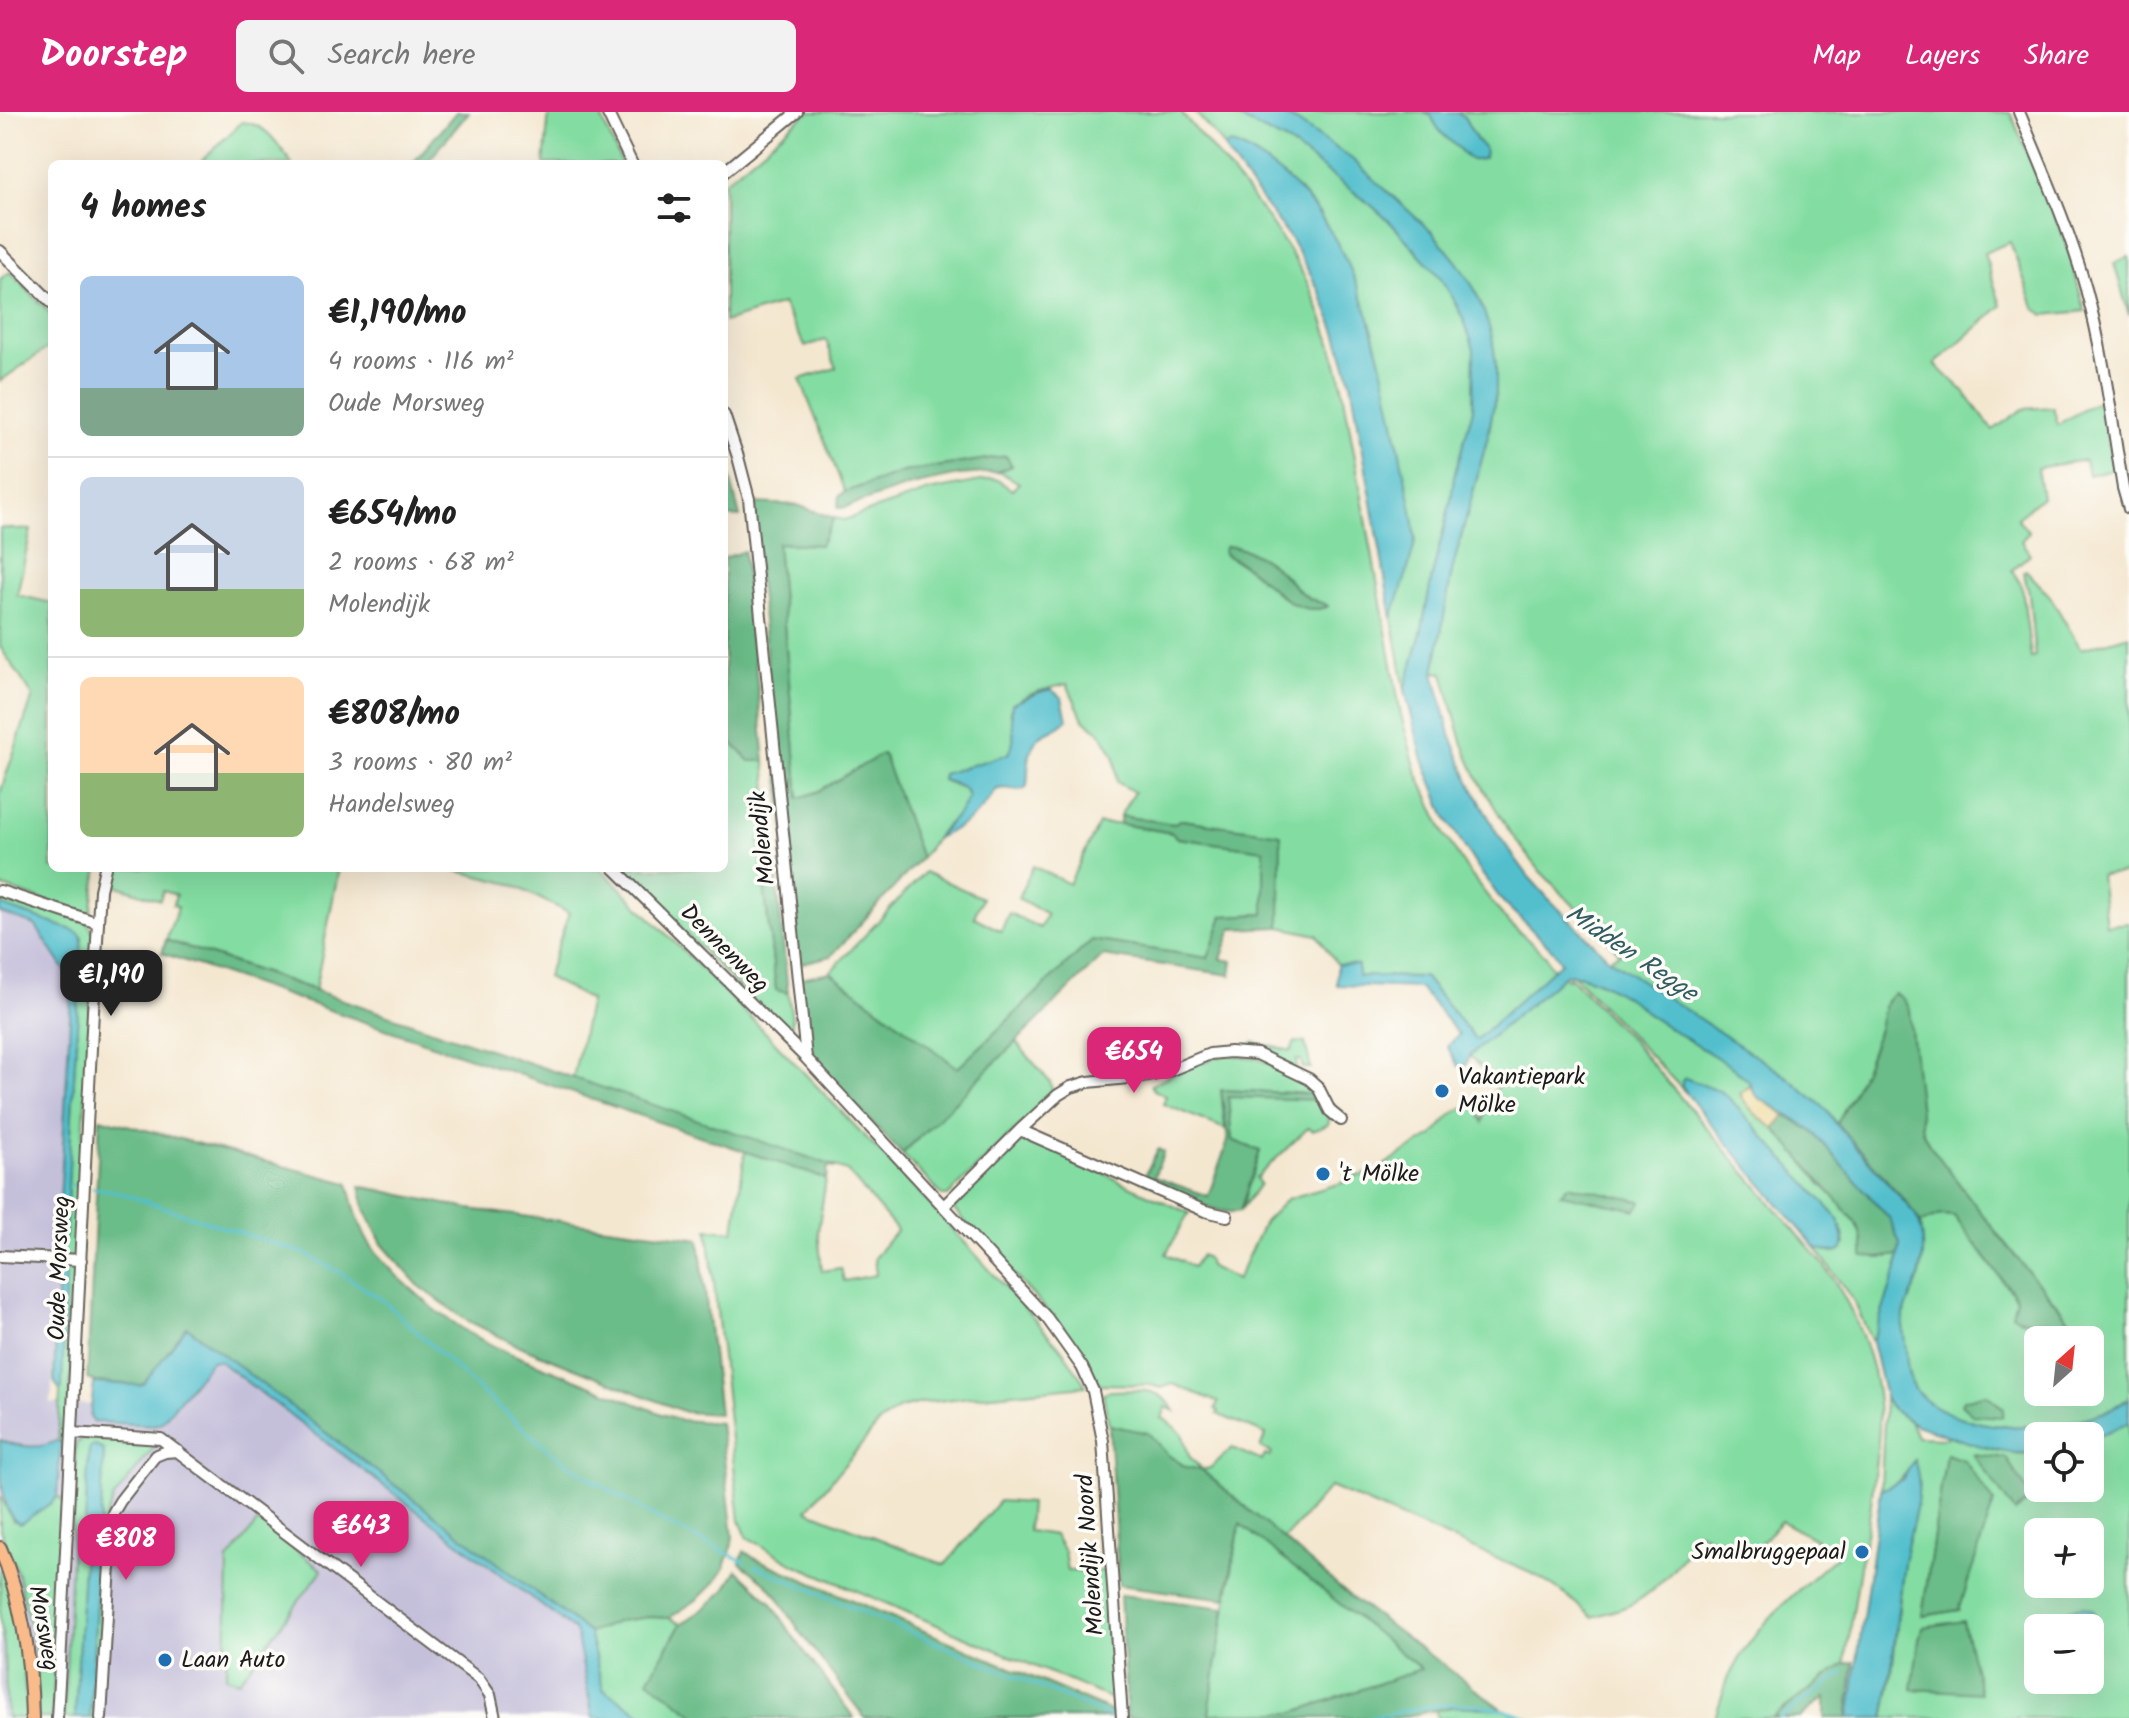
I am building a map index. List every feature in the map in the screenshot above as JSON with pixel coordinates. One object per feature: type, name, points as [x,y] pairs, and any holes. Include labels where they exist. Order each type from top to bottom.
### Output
[{"type":"main road","name":"Morsweg","points":[[0,1548],[19,1601],[28,1648],[32,1718]]},
{"type":"street","points":[[607,112],[630,160]]},
{"type":"street","points":[[728,169],[797,112]]},
{"type":"street","points":[[2019,112],[2065,226],[2086,290],[2129,509]]},
{"type":"street","points":[[0,251],[48,299]]},
{"type":"street","name":"Molendijk","points":[[728,427],[749,499],[806,1058]]},
{"type":"street","points":[[0,891],[98,923],[104,872]]},
{"type":"street","name":"Dennenweg","points":[[618,872],[806,1058]]},
{"type":"street","name":"Oude Morsweg","points":[[57,1718],[98,923]]},
{"type":"street","points":[[806,1058],[944,1206],[1020,1130],[1071,1087],[1088,1082],[1149,1076],[1210,1054],[1257,1054],[1315,1083],[1330,1111],[1341,1120]]},
{"type":"street","points":[[1020,1130],[1205,1211],[1227,1216]]},
{"type":"street","name":"Molendijk Noord","points":[[944,1206],[1047,1318],[1082,1367],[1093,1391],[1103,1441],[1122,1718]]},
{"type":"street","points":[[0,1256],[81,1260]]},
{"type":"street","points":[[73,1433],[161,1439],[479,1679],[490,1695],[495,1718]]},
{"type":"street","points":[[101,1718],[114,1510],[155,1456],[178,1451]]},
{"type":"shaded area","points":[[0,912],[77,939],[51,1403],[152,1407],[199,1343],[582,1633],[603,1718],[0,1718]]},
{"type":"green space","points":[[456,112],[469,112],[429,160],[415,160]]},
{"type":"green space","points":[[549,112],[599,112],[620,160],[544,160]]},
{"type":"green space","points":[[808,112],[1181,112],[1242,186],[1272,225],[1305,278],[1327,332],[1340,374],[1401,715],[1416,770],[1445,835],[1506,920],[1546,956],[1550,965],[1567,979],[1570,977],[1633,1042],[1821,1261],[1844,1298],[1863,1338],[1875,1380],[1879,1431],[1870,1510],[1845,1664],[1772,1718],[1715,1718],[1729,1677],[1754,1637],[1780,1607],[1840,1553],[1781,1521],[1749,1556],[1698,1532],[1678,1562],[1653,1589],[1629,1605],[1592,1617],[1535,1575],[1330,1487],[1283,1540],[1202,1471],[1186,1467],[1158,1445],[1109,1425],[1103,1394],[1108,1391],[1146,1391],[1161,1396],[1175,1411],[1166,1407],[1162,1418],[1182,1433],[1189,1456],[1202,1470],[1210,1468],[1232,1448],[1262,1461],[1265,1455],[1270,1457],[1272,1453],[1260,1448],[1266,1434],[1217,1414],[1219,1411],[1215,1409],[1218,1402],[1173,1384],[1161,1388],[1098,1384],[1080,1350],[1063,1328],[954,1210],[956,1199],[1019,1137],[1042,1141],[1189,1213],[1166,1254],[1193,1267],[1201,1255],[1207,1258],[1209,1266],[1237,1280],[1264,1222],[1287,1199],[1345,1182],[1346,1175],[1358,1176],[1378,1171],[1432,1136],[1452,1114],[1470,1104],[1478,1110],[1483,1122],[1485,1115],[1481,1105],[1498,1087],[1470,1056],[1481,1046],[1424,977],[1358,976],[1358,965],[1337,964],[1317,935],[1280,927],[1280,834],[1182,820],[1174,824],[1120,816],[1134,792],[1117,782],[1115,758],[1110,747],[1098,730],[1083,719],[1067,684],[1035,692],[1015,704],[1010,710],[1014,739],[1008,754],[943,774],[942,780],[965,789],[968,798],[921,858],[882,755],[799,799],[777,543],[820,545],[834,518],[844,520],[929,491],[991,479],[1012,490],[1019,483],[996,472],[1012,466],[1006,456],[903,472],[845,492],[800,379],[836,368],[826,340],[805,346],[782,304],[728,321],[728,179]],"holes":[[[1236,547],[1259,556],[1305,595],[1327,607],[1320,609],[1282,597],[1249,569],[1225,555]]]},
{"type":"green space","points":[[1195,112],[1227,112],[1289,143],[1371,205],[1440,277],[1465,323],[1474,349],[1473,409],[1454,477],[1422,629],[1405,690],[1392,618],[1416,539],[1373,331],[1345,260],[1320,214],[1302,193],[1263,160],[1239,146],[1230,144],[1225,147]]},
{"type":"green space","points":[[1275,112],[1424,112],[1431,115],[1439,129],[1465,156],[1476,139],[1464,117],[1457,112],[2010,112],[2069,253],[2085,311],[2045,315],[2035,309],[2010,242],[1984,253],[2001,306],[1935,364],[1964,392],[1993,430],[2023,409],[2053,407],[2058,424],[2100,400],[2113,469],[2088,475],[2085,460],[2037,468],[2042,497],[2017,518],[2029,532],[2021,541],[2030,554],[2012,570],[2022,586],[2031,658],[2035,657],[2029,593],[2023,572],[2026,570],[2050,596],[2081,649],[2129,635],[2129,873],[2100,875],[2106,925],[2129,923],[2129,1399],[2105,1412],[2075,1421],[2024,1422],[2024,1427],[2001,1426],[1952,1416],[1932,1405],[1916,1390],[1907,1368],[1903,1324],[1922,1264],[1921,1223],[1940,1215],[1954,1216],[2016,1299],[2013,1314],[2020,1320],[2060,1323],[2064,1326],[2024,1326],[2024,1406],[2104,1406],[2104,1326],[2073,1326],[1929,1144],[1879,1029],[1860,1083],[1837,1124],[1827,1110],[1739,1046],[1609,959],[1620,953],[1541,872],[1509,831],[1478,779],[1462,742],[1443,673],[1434,672],[1452,571],[1488,436],[1496,393],[1484,312],[1296,121]]},
{"type":"green space","points":[[242,122],[259,126],[289,160],[202,160]]},
{"type":"green space","points":[[2129,257],[2129,315],[2114,263]]},
{"type":"green space","points":[[10,272],[48,311],[48,348],[0,381],[0,279]]},
{"type":"green space","points":[[1006,456],[1012,466],[996,472],[959,475],[911,485],[838,508],[839,496],[845,492],[903,472]]},
{"type":"green space","points":[[728,469],[740,517],[728,516]]},
{"type":"green space","points":[[751,503],[797,505],[834,518],[820,545],[777,543],[799,798],[817,792],[882,754],[921,858],[831,956],[798,964]]},
{"type":"green space","points":[[0,528],[31,530],[17,595],[48,602],[48,872],[97,872],[91,912],[85,914],[0,886],[0,793],[33,696],[0,647]]},
{"type":"green space","points":[[1226,546],[1260,557],[1304,595],[1328,606],[1315,609],[1293,604],[1248,568],[1225,555],[1223,551]]},
{"type":"green space","points":[[744,551],[765,761],[750,761],[728,739],[728,557]]},
{"type":"green space","points":[[728,739],[750,761],[765,761],[772,833],[762,835],[759,841],[776,990],[788,993],[791,1010],[789,1037],[624,872],[728,872]]},
{"type":"green space","points":[[1120,816],[1174,824],[1182,820],[1281,834],[1280,927],[1232,929],[1221,959],[1233,961],[1231,975],[1103,956],[902,1154],[816,1064],[810,1052],[800,978],[830,972],[958,1068],[1092,940],[1208,958],[1223,916],[1264,914],[1264,850],[1177,838],[1172,833],[1120,824]]},
{"type":"green space","points":[[1099,824],[1120,824],[1172,833],[1178,838],[1264,850],[1264,914],[1223,916],[1208,958],[1092,940],[958,1068],[830,972],[925,872],[982,898],[974,917],[1001,931],[1009,913],[1040,928],[1047,914],[1018,898],[1033,866],[1069,884]]},
{"type":"green space","points":[[772,833],[788,993],[776,990],[759,841],[762,835]]},
{"type":"green space","points":[[111,872],[338,872],[315,990],[166,940],[178,907],[173,905],[176,895],[163,891],[160,900],[109,883]]},
{"type":"green space","points":[[462,872],[604,872],[762,1029],[927,1201],[1064,1352],[1086,1386],[961,1398],[900,1408],[880,1422],[807,1510],[945,1565],[999,1501],[1030,1503],[1028,1531],[1054,1535],[1064,1551],[1067,1571],[1105,1571],[1114,1700],[796,1565],[747,1537],[740,1521],[708,1229],[734,1231],[745,1151],[826,1179],[818,1231],[822,1271],[841,1268],[844,1281],[876,1275],[874,1258],[897,1230],[847,1171],[573,1078],[590,1000],[547,977],[569,913],[511,884]]},
{"type":"green space","points":[[0,893],[87,922],[94,933],[77,1255],[73,1258],[55,1257],[56,1238],[65,1239],[80,934],[0,905]]},
{"type":"green space","points":[[166,940],[837,1167],[828,1167],[826,1179],[162,953]]},
{"type":"green space","points":[[1572,974],[1616,990],[1749,1081],[1750,1086],[1744,1091],[1761,1119],[1798,1153],[1820,1183],[1840,1202],[1862,1234],[1864,1244],[1879,1258],[1899,1255],[1872,1342],[1855,1303],[1815,1247],[1832,1253],[1845,1244],[1837,1217],[1682,1085],[1687,1094]]},
{"type":"green space","points":[[1894,994],[1900,996],[1909,1010],[1922,1131],[1929,1144],[2074,1326],[2023,1319],[2012,1314],[2016,1298],[1954,1216],[1940,1215],[1921,1223],[1837,1124],[1871,1054],[1890,997]]},
{"type":"green space","points":[[1016,1042],[1050,1082],[1051,1095],[948,1196],[943,1196],[902,1154]]},
{"type":"green space","points":[[1254,1042],[1291,1051],[1295,1042],[1305,1043],[1311,1068],[1303,1068],[1301,1060],[1296,1060],[1297,1068],[1243,1049]]},
{"type":"green space","points":[[1227,1055],[1257,1058],[1306,1081],[1317,1094],[1221,1090],[1225,1129],[1163,1104],[1166,1096],[1151,1085],[1188,1067]]},
{"type":"green space","points":[[1221,1090],[1317,1094],[1321,1100],[1228,1097],[1232,1140],[1260,1151],[1240,1211],[1218,1211],[1142,1181],[1158,1149],[1164,1152],[1154,1177],[1208,1196],[1228,1141]]},
{"type":"green space","points":[[1228,1096],[1321,1100],[1330,1117],[1328,1125],[1313,1131],[1308,1128],[1256,1178],[1260,1184],[1240,1211],[1260,1151],[1232,1140]]},
{"type":"green space","points":[[1786,1115],[1813,1132],[1890,1219],[1900,1244],[1899,1255],[1863,1257],[1862,1238],[1854,1220],[1774,1128]]},
{"type":"green space","points":[[100,1118],[348,1183],[366,1238],[377,1254],[434,1309],[469,1333],[497,1348],[662,1414],[681,1420],[720,1423],[733,1536],[724,1569],[714,1583],[698,1599],[669,1618],[619,1621],[589,1633],[187,1327],[144,1383],[87,1379]]},
{"type":"green space","points":[[1568,1185],[1641,1202],[1636,1210],[1560,1194]]},
{"type":"green space","points":[[360,1186],[469,1209],[699,1239],[719,1414],[685,1412],[517,1345],[466,1320],[418,1285],[382,1244],[365,1209]]},
{"type":"green space","points":[[51,1262],[77,1265],[67,1442],[61,1443],[58,1440],[62,1388],[62,1270],[52,1269]]},
{"type":"green space","points":[[1986,1394],[2004,1409],[2003,1417],[1973,1415],[1961,1404],[1963,1400]]},
{"type":"green space","points":[[1885,1397],[1893,1409],[1911,1423],[1917,1437],[1947,1438],[1948,1435],[2003,1452],[2024,1454],[2024,1502],[2104,1502],[2104,1433],[2129,1423],[2129,1718],[1884,1718],[1891,1683],[1904,1561],[1919,1483],[1914,1461],[1892,1485],[1881,1490]],"holes":[[[1946,1454],[1960,1610],[1922,1616]]]},
{"type":"green space","points":[[1109,1425],[1148,1433],[1168,1455],[1186,1467],[1202,1470],[1352,1598],[1503,1709],[1456,1706],[1397,1718],[1127,1718],[1120,1595],[1225,1608],[1209,1714],[1292,1713],[1421,1669],[1240,1524],[1226,1599],[1119,1585]]},
{"type":"green space","points":[[84,1439],[152,1440],[155,1446],[114,1498],[106,1517],[97,1718],[90,1718],[104,1451],[89,1450],[75,1718],[64,1718],[76,1445]]},
{"type":"green space","points":[[1946,1454],[1964,1460],[1994,1502],[1959,1610],[1922,1616]]},
{"type":"green space","points":[[1973,1454],[2006,1458],[2024,1486],[2024,1502],[2027,1502],[2015,1512]]},
{"type":"green space","points":[[0,1496],[13,1521],[57,1497],[64,1500],[52,1718],[38,1718],[34,1645],[17,1571],[0,1530]]},
{"type":"green space","points":[[258,1522],[322,1570],[239,1681],[226,1677],[228,1560]]},
{"type":"green space","points":[[1240,1523],[1421,1669],[1292,1713],[1208,1714]]},
{"type":"green space","points":[[744,1551],[754,1558],[1097,1705],[1114,1713],[1115,1718],[865,1718],[777,1596],[740,1563]]},
{"type":"green space","points":[[0,1558],[22,1643],[27,1718],[7,1718],[0,1620]]},
{"type":"green space","points":[[737,1570],[771,1602],[854,1718],[699,1718],[648,1680],[681,1624],[724,1591]]},
{"type":"green space","points":[[669,1618],[681,1624],[649,1680],[699,1718],[648,1718],[603,1689],[589,1633],[619,1621]]},
{"type":"green space","points":[[1963,1621],[1980,1693],[1912,1689],[1922,1627]]},
{"type":"green space","points":[[1854,1662],[1847,1718],[1825,1718],[1825,1697],[1800,1718],[1772,1718],[1834,1671]]},
{"type":"green space","points":[[1456,1706],[1503,1709],[1520,1718],[1437,1718],[1436,1710]]},
{"type":"sand","points":[[1750,1086],[1759,1098],[1786,1115],[1774,1128],[1754,1113],[1740,1094]]},
{"type":"water","points":[[1227,112],[1275,112],[1296,121],[1352,159],[1434,234],[1457,262],[1474,288],[1492,336],[1496,393],[1488,436],[1452,571],[1434,672],[1450,734],[1469,781],[1497,833],[1529,877],[1609,959],[1786,1076],[1827,1110],[1919,1221],[1923,1237],[1922,1263],[1903,1319],[1908,1369],[1915,1389],[1930,1403],[1950,1414],[1994,1425],[2024,1426],[2024,1453],[1980,1446],[1916,1425],[1892,1409],[1885,1397],[1872,1342],[1897,1269],[1900,1244],[1890,1219],[1813,1132],[1759,1098],[1749,1081],[1729,1065],[1653,1018],[1612,988],[1587,977],[1565,975],[1470,1055],[1465,1066],[1458,1066],[1447,1046],[1459,1035],[1420,988],[1337,985],[1337,964],[1358,965],[1358,976],[1424,977],[1476,1040],[1561,962],[1553,950],[1503,902],[1446,817],[1423,760],[1405,690],[1422,629],[1454,477],[1473,409],[1474,349],[1465,323],[1440,277],[1371,205],[1289,143]]},
{"type":"water","points":[[1424,112],[1457,112],[1464,117],[1485,149],[1484,158],[1468,158],[1441,132],[1431,115]]},
{"type":"water","points":[[1230,144],[1261,159],[1306,198],[1329,229],[1348,264],[1363,302],[1385,381],[1410,497],[1415,536],[1413,553],[1392,618],[1351,382],[1337,335],[1321,294],[1292,241],[1228,155],[1225,147]]},
{"type":"water","points":[[1051,689],[1062,698],[1067,719],[1034,743],[1027,786],[1021,790],[996,790],[970,820],[935,839],[968,798],[962,787],[942,780],[943,774],[1008,754],[1013,742],[1012,704]]},
{"type":"water","points":[[0,905],[75,931],[82,938],[63,1241],[58,1238],[72,981],[35,925],[0,913]]},
{"type":"water","points":[[1685,1078],[1726,1095],[1837,1217],[1844,1242],[1839,1251],[1815,1247],[1700,1111],[1682,1086]]},
{"type":"water","points":[[61,1270],[66,1275],[60,1391],[54,1381],[58,1273]]},
{"type":"water","points":[[187,1327],[589,1633],[603,1689],[648,1718],[593,1718],[574,1630],[219,1361],[211,1361],[161,1423],[94,1422],[90,1417],[94,1383],[144,1383]]},
{"type":"water","points":[[2129,1399],[2129,1423],[2104,1433],[2104,1422],[2066,1422],[2105,1412]]},
{"type":"water","points":[[0,1440],[29,1446],[58,1440],[61,1443],[57,1497],[20,1524],[13,1519],[5,1500]]},
{"type":"water","points":[[95,1446],[104,1450],[90,1718],[75,1718],[89,1450]]},
{"type":"water","points":[[1914,1460],[1918,1499],[1904,1564],[1884,1718],[1849,1718],[1881,1490],[1903,1479]]},
{"type":"water","points":[[2083,1606],[2094,1610],[2094,1614],[2067,1614],[2070,1608]]},
{"type":"waterway","points":[[93,1188],[114,1191],[303,1253],[341,1273],[384,1301],[549,1450],[660,1520],[745,1562]]},
{"type":"waterway","points":[[755,1566],[1111,1717]]},
{"type":"waterway","points":[[1780,1718],[1843,1673]]},
{"type":"waterway","points":[[1369,1718],[1448,1704],[1486,1706],[1528,1718]]},
{"type":"place","name":"Vakantiepark Mölke","points":[[1442,1091]]},
{"type":"place","name":"'t Mölke","points":[[1323,1174]]},
{"type":"place","name":"Smalbruggepaal","points":[[1862,1552]]},
{"type":"place","name":"Laan Auto","points":[[165,1660]]},
{"type":"water label","name":"Midden Regge","points":[[1631,954]]}]
